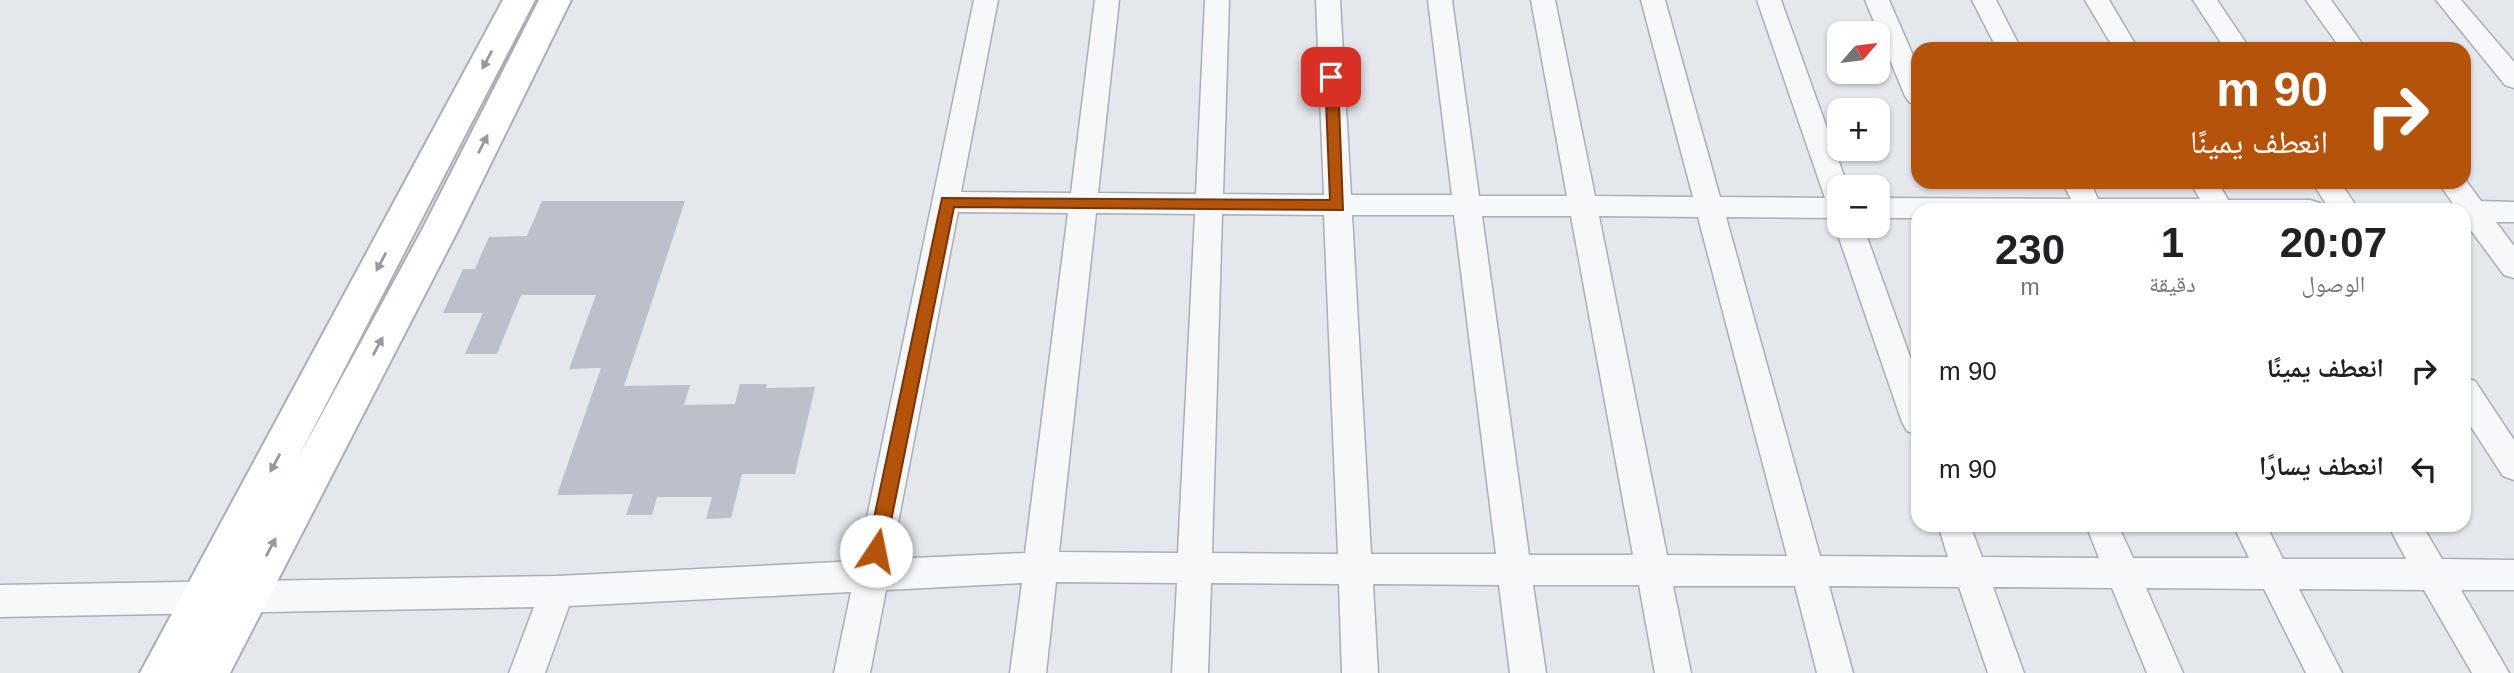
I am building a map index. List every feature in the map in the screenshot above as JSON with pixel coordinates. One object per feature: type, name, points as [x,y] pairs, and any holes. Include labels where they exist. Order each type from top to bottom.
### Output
[{"type":"street","points":[[163,673],[519,0]]},
{"type":"street","points":[[206,673],[440,230],[555,0]]},
{"type":"street","points":[[852,673],[986,0]]},
{"type":"street","points":[[1028,673],[1107,0]]},
{"type":"street","points":[[1190,673],[1217,0]]},
{"type":"street","points":[[1328,0],[1360,673]]},
{"type":"street","points":[[1440,0],[1528,673]]},
{"type":"street","points":[[1544,0],[1673,673]]},
{"type":"street","points":[[1653,0],[1835,673]]},
{"type":"street","points":[[1769,0],[1831,175]]},
{"type":"street","points":[[1877,0],[1911,80]]},
{"type":"street","points":[[1984,0],[2005,42]]},
{"type":"street","points":[[2097,0],[2122,42]]},
{"type":"street","points":[[2206,0],[2233,42]]},
{"type":"street","points":[[2318,0],[2349,42]]},
{"type":"street","points":[[2448,0],[2514,79]]},
{"type":"street","points":[[1930,203],[1962,200],[2000,203]]},
{"type":"street","points":[[947,202],[1827,208]]},
{"type":"street","points":[[1890,207],[1911,205]]},
{"type":"street","points":[[2471,211],[2514,212]]},
{"type":"street","points":[[2471,213],[2514,267]]},
{"type":"street","points":[[1853,238],[1911,402]]},
{"type":"street","points":[[2471,401],[2514,466]]},
{"type":"street","points":[[1956,532],[2006,673]]},
{"type":"street","points":[[2105,532],[2165,673]]},
{"type":"street","points":[[2253,532],[2324,673]]},
{"type":"street","points":[[2408,532],[2491,673]]},
{"type":"street","points":[[0,601],[557,591],[871,578],[1040,567],[2514,575]]},
{"type":"street","points":[[527,673],[557,591]]},
{"type":"building","points":[[542,201],[685,201],[624,386],[690,385],[684,405],[735,404],[740,384],[767,384],[766,388],[815,387],[795,474],[742,474],[731,518],[706,519],[712,497],[657,497],[652,515],[626,515],[633,494],[557,495],[601,368],[569,369],[596,295],[521,295],[497,354],[465,354],[483,313],[443,313],[463,269],[475,269],[489,237],[527,236]]},
{"type":"route","points":[[876,551],[947,202],[1338,206],[1331,77]]}]
